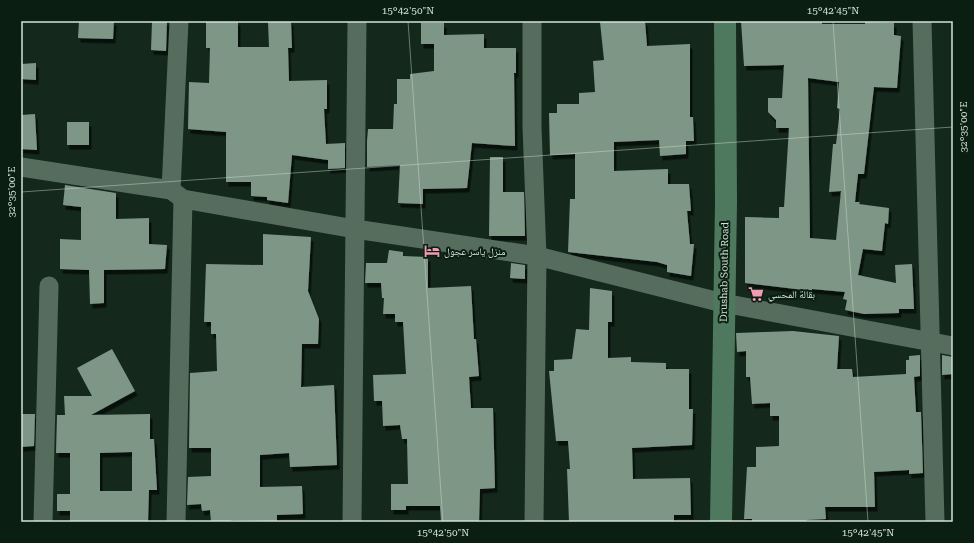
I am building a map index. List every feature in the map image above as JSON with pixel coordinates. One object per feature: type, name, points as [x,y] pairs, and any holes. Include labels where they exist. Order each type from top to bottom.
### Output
[{"type":"street","points":[[176,522],[179,21]]},
{"type":"street","points":[[352,522],[357,21]]},
{"type":"street","points":[[532,21],[532,127],[536,256],[534,522]]},
{"type":"street","name":"Drushab South Road","points":[[721,522],[723,303],[726,202],[725,21]]},
{"type":"street","points":[[922,21],[935,522]]},
{"type":"street","points":[[21,167],[355,229],[536,256],[723,303],[953,346]]},
{"type":"street","points":[[43,522],[49,286]]},
{"type":"building","points":[[79,21],[114,21],[113,39],[78,38]]},
{"type":"building","points":[[152,21],[167,21],[166,51],[151,50]]},
{"type":"building","points":[[206,21],[238,21],[238,47],[269,47],[268,22],[291,21],[292,48],[288,48],[289,81],[327,80],[327,109],[324,109],[326,144],[345,143],[345,168],[328,169],[328,160],[292,155],[288,203],[267,200],[267,197],[251,196],[251,182],[226,182],[226,132],[188,129],[189,82],[209,83],[210,48],[206,48]]},
{"type":"building","points":[[645,21],[647,46],[690,44],[690,117],[693,117],[694,141],[686,141],[686,154],[660,156],[659,140],[614,142],[614,171],[668,169],[668,184],[689,184],[691,211],[687,211],[690,244],[694,244],[691,276],[667,272],[667,265],[657,262],[568,252],[570,199],[575,199],[575,154],[550,155],[549,113],[557,113],[557,104],[579,104],[579,93],[595,92],[593,61],[604,60],[600,22]]},
{"type":"building","points":[[741,21],[822,21],[822,24],[865,24],[865,22],[894,23],[894,35],[901,36],[897,88],[874,87],[864,174],[858,174],[855,202],[860,202],[859,204],[889,208],[888,224],[885,223],[882,251],[863,249],[858,275],[896,283],[895,265],[912,264],[914,309],[899,309],[899,313],[864,314],[845,310],[847,300],[843,299],[845,292],[812,289],[812,291],[745,283],[745,217],[779,218],[779,207],[784,207],[789,128],[776,128],[776,120],[768,112],[768,98],[782,98],[784,65],[744,66]],"holes":[[[808,78],[839,82],[837,108],[840,109],[836,144],[833,144],[829,192],[841,191],[836,240],[810,238]]]},
{"type":"building","points":[[421,23],[444,23],[444,35],[484,34],[484,48],[516,48],[516,73],[514,73],[515,146],[472,143],[467,188],[423,189],[423,204],[398,203],[400,165],[367,167],[368,129],[393,129],[394,104],[397,104],[397,79],[410,79],[410,74],[434,71],[434,44],[421,44]]},
{"type":"building","points":[[36,63],[36,80],[21,79],[21,64]]},
{"type":"building","points":[[35,114],[37,150],[21,149],[21,115]]},
{"type":"building","points":[[67,122],[89,122],[89,145],[67,145]]},
{"type":"building","points":[[490,157],[503,157],[503,192],[524,192],[525,236],[489,236]]},
{"type":"building","points":[[65,185],[116,193],[116,219],[149,218],[149,244],[167,245],[165,269],[104,270],[104,303],[90,304],[89,270],[60,269],[60,239],[81,240],[81,207],[63,205]]},
{"type":"building","points":[[263,234],[311,237],[308,291],[319,319],[318,344],[302,344],[301,387],[334,385],[337,465],[290,467],[289,453],[260,455],[260,487],[302,486],[303,514],[277,515],[277,521],[231,520],[232,522],[211,522],[210,510],[202,511],[201,504],[187,505],[188,477],[211,476],[211,448],[189,448],[190,373],[217,371],[216,334],[211,334],[211,322],[204,322],[206,264],[263,265]]},
{"type":"building","points":[[389,250],[403,252],[403,256],[428,257],[428,288],[471,286],[474,339],[476,339],[479,376],[469,377],[471,408],[493,408],[495,488],[480,489],[479,522],[441,522],[440,506],[406,506],[406,510],[391,510],[391,484],[408,484],[407,439],[402,439],[400,425],[383,426],[382,401],[374,401],[373,375],[406,374],[403,322],[395,322],[395,314],[383,314],[384,298],[382,298],[381,283],[365,283],[366,263],[387,263]]},
{"type":"building","points":[[511,263],[525,265],[525,279],[510,278]]},
{"type":"building","points":[[590,288],[612,291],[612,322],[608,322],[608,358],[631,357],[631,362],[666,363],[666,369],[689,369],[689,409],[693,409],[692,445],[632,448],[633,479],[690,478],[691,515],[674,515],[674,522],[569,522],[567,469],[570,469],[568,441],[556,441],[549,371],[554,371],[554,360],[572,359],[576,329],[589,330]]},
{"type":"building","points":[[793,331],[839,336],[837,369],[852,369],[853,377],[906,374],[906,360],[909,360],[909,356],[920,355],[920,376],[914,377],[916,412],[921,412],[923,473],[909,474],[909,470],[874,472],[875,507],[825,507],[826,519],[806,520],[807,522],[752,522],[752,519],[744,519],[747,467],[756,467],[756,447],[779,446],[779,416],[770,416],[770,403],[752,404],[750,377],[746,377],[746,351],[737,352],[736,333]]},
{"type":"building","points":[[112,349],[135,391],[91,415],[150,414],[150,439],[154,439],[157,490],[149,490],[148,522],[70,522],[70,511],[57,511],[57,494],[70,494],[70,453],[56,453],[57,415],[65,415],[64,396],[92,396],[77,368]],"holes":[[[132,452],[132,491],[100,491],[100,453]]]},
{"type":"building","points":[[942,355],[953,357],[953,374],[942,375]]},
{"type":"building","points":[[21,414],[35,414],[34,446],[21,447]]},
{"type":"place","name":"منزل ياسر عجول","points":[[432,251]]},
{"type":"place","name":"بقالة المحسي","points":[[756,294]]}]
